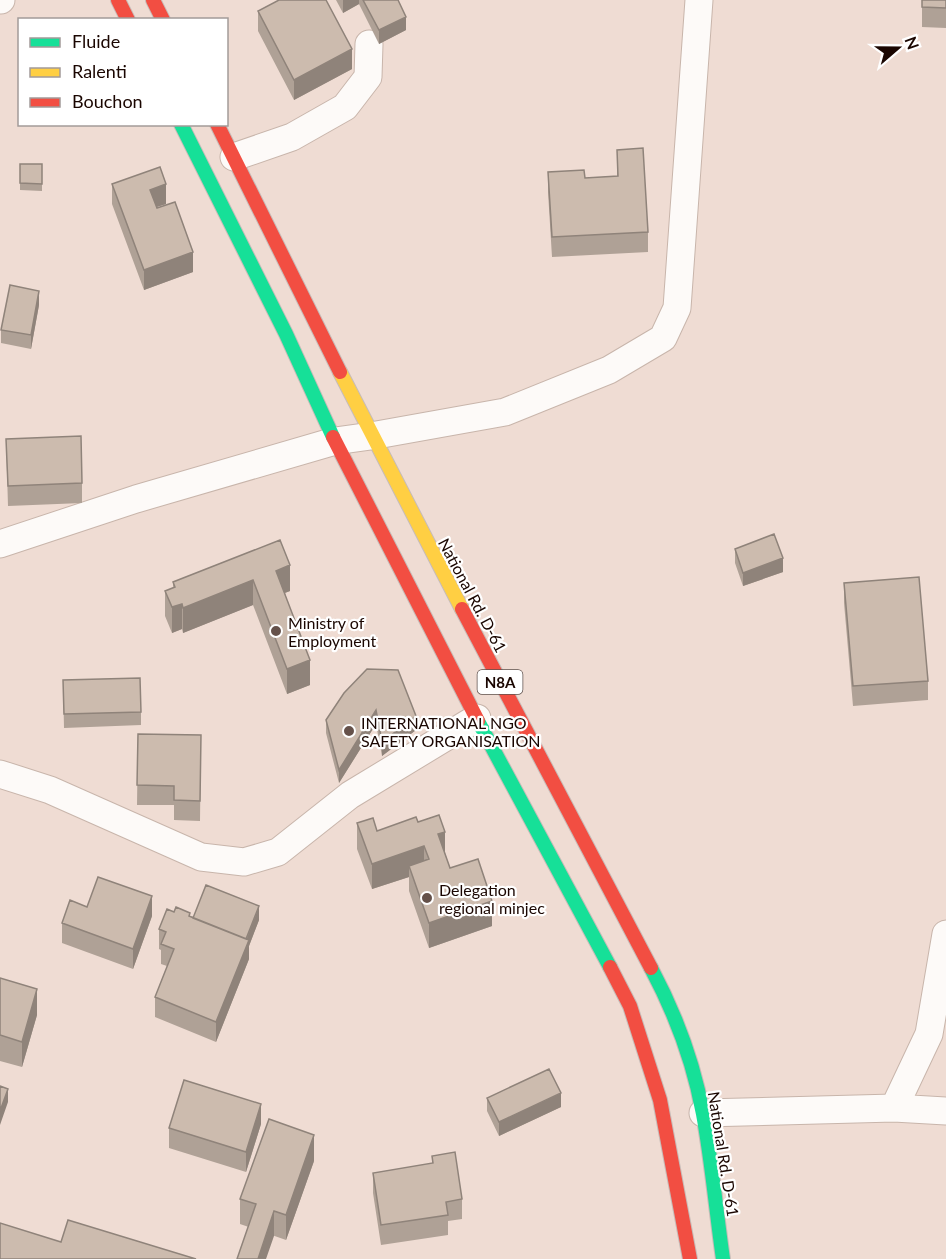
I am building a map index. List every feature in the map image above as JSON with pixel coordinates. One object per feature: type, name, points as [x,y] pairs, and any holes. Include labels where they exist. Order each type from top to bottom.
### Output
[{"type":"highway","points":[[118,0],[127,18]]},
{"type":"highway","points":[[153,0],[162,18]]},
{"type":"highway","name":"N8A","points":[[182,126],[286,334],[335,441],[477,718],[579,906],[630,1006],[660,1100],[690,1259]]},
{"type":"highway","name":"National Rd. D-61","points":[[218,126],[371,436],[662,989],[686,1047],[703,1113],[723,1259]]},
{"type":"street","points":[[0,544],[136,499],[335,441],[505,412],[609,369],[663,338],[677,308],[699,0]]},
{"type":"street","points":[[234,157],[292,137],[345,107],[368,77],[369,44]]},
{"type":"street","points":[[0,774],[50,790],[201,857],[244,862],[278,852],[350,795],[477,718]]},
{"type":"street","points":[[894,1108],[928,1034],[946,934]]},
{"type":"street","points":[[703,1113],[894,1108],[946,1112]]},
{"type":"building","points":[[279,0],[326,0],[352,49],[294,80],[258,11]]},
{"type":"building","points":[[363,0],[398,0],[406,17],[379,30]]},
{"type":"building","points":[[922,0],[946,0],[946,8],[922,7]]},
{"type":"building","points":[[643,148],[648,232],[552,237],[548,172],[584,170],[585,178],[618,176],[617,150]]},
{"type":"building","points":[[20,164],[42,164],[42,184],[20,183]]},
{"type":"building","points":[[160,167],[166,184],[150,190],[157,208],[175,202],[193,252],[144,270],[112,184]]},
{"type":"building","points":[[10,285],[39,291],[31,335],[1,330]]},
{"type":"building","points":[[81,436],[82,483],[8,486],[6,439]]},
{"type":"building","points":[[774,534],[783,558],[743,573],[735,549]]},
{"type":"building","points":[[280,540],[290,565],[276,571],[310,660],[287,669],[253,580],[183,608],[182,604],[172,607],[165,591],[175,587],[173,582]]},
{"type":"building","points":[[919,577],[928,681],[853,686],[844,583]]},
{"type":"building","name":"INTERNATIONAL NGO SAFETY ORGANISATION","points":[[367,669],[398,670],[416,716],[382,742],[376,710],[339,770],[326,720],[344,693]]},
{"type":"building","points":[[140,678],[141,712],[64,714],[63,680]]},
{"type":"building","points":[[138,734],[201,735],[200,801],[174,800],[174,786],[137,785]]},
{"type":"building","points":[[439,815],[445,832],[438,834],[450,868],[478,859],[492,901],[429,923],[409,866],[429,859],[424,846],[372,864],[357,823],[373,818],[377,831],[416,817],[418,822]]},
{"type":"building","points":[[98,877],[152,896],[133,949],[62,923],[70,900],[87,907]]},
{"type":"building","points":[[206,885],[259,906],[246,939],[193,918]]},
{"type":"building","points":[[176,907],[190,913],[189,916],[249,940],[216,1022],[155,997],[174,949],[161,944],[166,932],[159,929],[167,909],[174,912]]},
{"type":"building","points":[[0,978],[37,989],[22,1042],[0,1035]]},
{"type":"building","points":[[549,1069],[561,1093],[499,1122],[487,1098]]},
{"type":"building","points":[[184,1080],[261,1104],[246,1152],[169,1128]]},
{"type":"building","points":[[0,1086],[8,1089],[0,1111]]},
{"type":"building","points":[[269,1119],[314,1135],[286,1215],[274,1211],[258,1259],[237,1259],[256,1204],[240,1199]]},
{"type":"building","points":[[455,1152],[462,1199],[446,1202],[448,1215],[381,1225],[373,1173],[433,1163],[432,1156]]},
{"type":"building","points":[[68,1220],[196,1259],[0,1259],[0,1223],[61,1242]]},
{"type":"traffic: fast","points":[[182,126],[286,334],[333,437]]},
{"type":"traffic: fast","points":[[478,721],[610,967]]},
{"type":"traffic: fast","points":[[651,968],[683,1039],[699,1095],[709,1150],[723,1259]]},
{"type":"traffic: slow","points":[[340,372],[462,609]]},
{"type":"traffic: jam","points":[[118,0],[127,18]]},
{"type":"traffic: jam","points":[[153,0],[162,18]]},
{"type":"traffic: jam","points":[[218,126],[340,372]]},
{"type":"traffic: jam","points":[[333,437],[478,721]]},
{"type":"traffic: jam","points":[[462,609],[651,968]]},
{"type":"traffic: jam","points":[[610,967],[630,1006],[660,1100],[690,1259]]},
{"type":"place","name":"Ministry of Employment","points":[[276,631]]},
{"type":"place","name":"INTERNATIONAL NGO SAFETY ORGANISATION","points":[[349,731]]},
{"type":"place","name":"Delegation regional minjec","points":[[427,898]]}]
